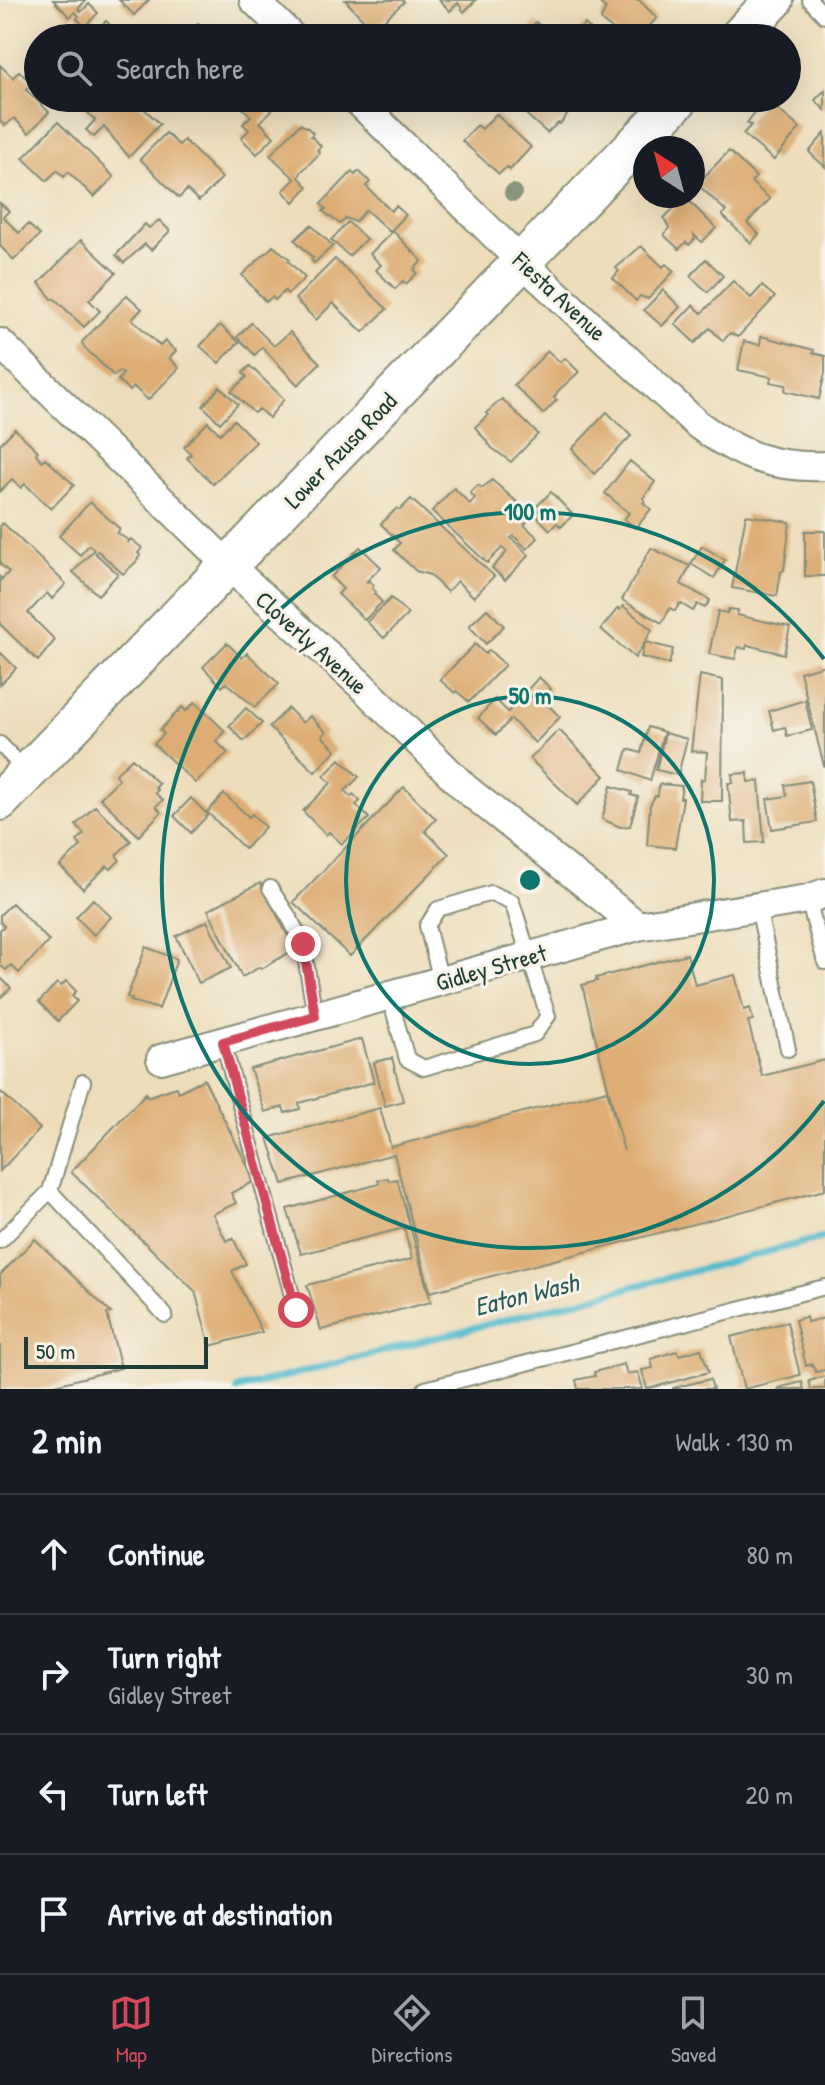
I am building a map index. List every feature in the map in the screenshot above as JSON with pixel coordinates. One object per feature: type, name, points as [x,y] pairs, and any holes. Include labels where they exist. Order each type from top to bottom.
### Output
[{"type":"main road","points":[[751,24],[774,0]]},
{"type":"main road","name":"Lower Azusa Road","points":[[0,801],[667,112]]},
{"type":"street","points":[[254,0],[279,24]]},
{"type":"street","name":"Fiesta Avenue","points":[[369,112],[522,262],[697,424],[751,457],[785,464],[825,466]]},
{"type":"street","name":"Cloverly Avenue","points":[[0,343],[228,565],[360,684],[466,789],[638,926]]},
{"type":"street","name":"Gidley Street","points":[[161,1059],[638,926],[816,896]]},
{"type":"lane","points":[[810,0],[825,16]]},
{"type":"lane","points":[[0,744],[27,773]]},
{"type":"lane","points":[[270,888],[303,944],[315,1016]]},
{"type":"lane","points":[[389,995],[407,1059],[424,1068],[535,1034],[548,1016],[512,902],[491,893],[438,909],[427,926],[441,981]]},
{"type":"lane","points":[[816,896],[825,962]]},
{"type":"lane","points":[[758,907],[788,1049]]},
{"type":"lane","points":[[223,1042],[296,1310]]},
{"type":"lane","points":[[0,1241],[50,1191],[83,1082]]},
{"type":"lane","points":[[50,1191],[165,1315]]},
{"type":"lane","points":[[425,1389],[825,1287]]},
{"type":"building","points":[[53,0],[86,0],[78,9],[81,12],[89,4],[98,13],[87,24],[77,19],[79,16],[75,12],[70,17]]},
{"type":"building","points":[[119,0],[149,0],[134,15]]},
{"type":"building","points":[[345,0],[404,2],[380,24],[367,24]]},
{"type":"building","points":[[439,0],[476,0],[464,12],[458,3],[450,11]]},
{"type":"building","points":[[597,0],[639,0],[657,18],[651,24],[606,24],[601,18],[606,9]]},
{"type":"building","points":[[0,65],[13,78],[19,71],[24,76],[24,112],[49,112],[29,133],[14,118],[5,126],[0,121]]},
{"type":"building","points":[[825,90],[825,110],[815,100]]},
{"type":"building","points":[[87,112],[148,112],[160,124],[129,157],[104,127],[94,137],[86,130],[95,120]]},
{"type":"building","points":[[247,112],[270,112],[260,122],[274,137],[257,154],[241,138],[249,130],[243,124],[251,116]]},
{"type":"building","points":[[523,112],[569,112],[547,133]]},
{"type":"building","points":[[755,112],[781,112],[800,128],[774,160],[743,134],[751,125],[747,123]]},
{"type":"building","points":[[496,114],[531,147],[510,170],[507,167],[499,174],[462,141],[477,125],[482,129]]},
{"type":"building","points":[[58,122],[114,177],[94,197],[68,172],[64,177],[57,170],[47,181],[23,158]]},
{"type":"building","points":[[300,124],[313,133],[311,136],[321,146],[317,150],[320,153],[301,172],[299,177],[308,187],[294,202],[283,191],[295,179],[270,155]]},
{"type":"building","points":[[166,133],[179,145],[184,140],[222,178],[199,201],[187,190],[179,198],[140,159]]},
{"type":"building","points":[[825,133],[825,167],[809,152]]},
{"type":"building","points":[[729,151],[756,177],[751,182],[770,199],[747,223],[759,234],[751,243],[722,215],[726,211],[705,191],[705,176]]},
{"type":"building","points":[[359,171],[370,182],[366,186],[391,211],[396,206],[406,215],[390,232],[366,210],[355,222],[346,218],[340,224],[323,211],[326,209],[321,204],[352,172],[355,175]]},
{"type":"building","points":[[0,203],[9,211],[3,217],[19,233],[28,224],[40,235],[14,260],[0,246]]},
{"type":"building","points":[[674,208],[696,208],[716,228],[702,242],[694,235],[695,239],[689,245],[686,242],[679,249],[664,235],[669,228],[664,218]]},
{"type":"building","points":[[159,220],[170,231],[151,250],[145,244],[124,263],[116,255],[145,224],[149,228]]},
{"type":"building","points":[[348,222],[366,239],[349,256],[331,240]]},
{"type":"building","points":[[311,225],[333,246],[314,263],[313,258],[295,240]]},
{"type":"building","points":[[393,231],[422,261],[414,269],[417,273],[406,284],[403,281],[395,289],[376,270],[381,265],[370,254]]},
{"type":"building","points":[[81,240],[116,273],[89,300],[100,311],[84,327],[39,283]]},
{"type":"building","points":[[273,246],[290,259],[288,261],[305,278],[288,294],[285,291],[275,300],[272,297],[266,302],[242,275]]},
{"type":"building","points":[[641,246],[663,267],[666,264],[674,271],[648,299],[640,296],[636,301],[613,278],[619,271],[616,268]]},
{"type":"building","points":[[335,259],[387,309],[363,332],[333,303],[316,320],[295,299]]},
{"type":"building","points":[[706,259],[723,276],[708,292],[690,276]]},
{"type":"building","points":[[733,281],[751,298],[762,286],[775,297],[738,337],[730,333],[723,341],[710,328],[695,343],[675,324],[693,305],[702,313]]},
{"type":"building","points":[[663,290],[680,307],[662,326],[644,310]]},
{"type":"building","points":[[127,295],[142,309],[132,319],[160,346],[165,341],[176,351],[169,358],[179,368],[148,400],[134,387],[130,391],[118,380],[123,374],[119,371],[114,376],[82,342]]},
{"type":"building","points":[[251,323],[274,346],[290,332],[320,363],[298,385],[262,347],[255,355],[237,337]]},
{"type":"building","points":[[220,325],[239,342],[219,363],[200,346]]},
{"type":"building","points":[[761,336],[814,350],[813,353],[825,356],[819,399],[785,391],[786,385],[770,382],[772,377],[738,370],[744,341],[760,345]]},
{"type":"building","points":[[548,351],[560,362],[565,358],[579,372],[558,391],[554,398],[557,400],[543,414],[514,385]]},
{"type":"building","points":[[250,366],[284,399],[269,418],[259,409],[254,413],[231,391],[247,377],[243,373]]},
{"type":"building","points":[[220,387],[238,404],[220,423],[203,406]]},
{"type":"building","points":[[502,399],[538,434],[511,462],[492,448],[475,427]]},
{"type":"building","points":[[607,412],[631,436],[594,474],[572,449]]},
{"type":"building","points":[[234,420],[256,442],[213,484],[187,458],[191,454],[184,447],[208,422],[220,434]]},
{"type":"building","points":[[15,429],[38,451],[36,454],[42,461],[45,458],[74,485],[51,509],[25,484],[21,488],[12,479],[0,491],[0,444]]},
{"type":"building","points":[[630,461],[655,482],[643,498],[643,503],[651,509],[636,528],[624,519],[629,513],[605,493]]},
{"type":"building","points":[[492,480],[533,516],[524,525],[538,538],[527,549],[514,536],[511,538],[529,555],[505,580],[492,568],[507,552],[502,548],[487,563],[432,511],[454,488],[470,504],[475,498],[470,493],[478,485],[482,488]]},
{"type":"building","points":[[551,492],[573,515],[561,527],[557,523],[550,530],[532,511]]},
{"type":"building","points":[[411,499],[494,576],[474,597],[457,581],[447,592],[430,575],[416,571],[394,550],[400,543],[381,524]]},
{"type":"building","points":[[90,502],[120,529],[117,533],[128,540],[127,543],[131,539],[142,548],[136,562],[123,574],[98,551],[95,553],[118,574],[98,595],[73,572],[94,550],[89,545],[80,555],[59,536]]},
{"type":"building","points":[[746,515],[790,522],[777,596],[732,588]]},
{"type":"building","points":[[3,523],[66,584],[52,599],[47,593],[28,613],[55,640],[38,661],[0,624],[0,577],[2,579],[9,572],[0,564],[0,526]]},
{"type":"building","points":[[805,531],[825,531],[825,576],[805,576]]},
{"type":"building","points":[[702,546],[725,560],[714,578],[691,564]]},
{"type":"building","points":[[360,547],[381,567],[366,582],[374,585],[374,594],[382,602],[365,620],[338,594],[343,589],[331,577]]},
{"type":"building","points":[[651,548],[690,566],[681,584],[710,600],[705,608],[697,604],[693,611],[680,603],[675,611],[670,608],[662,623],[622,600]]},
{"type":"building","points":[[391,598],[408,614],[384,638],[367,622]]},
{"type":"building","points":[[623,606],[652,630],[635,658],[601,629]]},
{"type":"building","points":[[487,609],[504,626],[486,644],[469,626]]},
{"type":"building","points":[[729,609],[738,610],[737,615],[790,627],[784,654],[747,645],[746,649],[738,647],[735,659],[709,654],[718,611],[727,613]]},
{"type":"building","points":[[645,642],[673,649],[669,664],[641,657]]},
{"type":"building","points":[[227,643],[242,658],[247,653],[279,684],[255,707],[226,683],[222,687],[203,667]]},
{"type":"building","points":[[475,644],[485,654],[489,650],[505,665],[469,702],[440,680]]},
{"type":"building","points":[[0,652],[16,668],[0,685]]},
{"type":"building","points":[[825,665],[825,766],[824,766],[800,672]]},
{"type":"building","points":[[700,675],[723,680],[722,801],[700,801],[707,752],[691,751]]},
{"type":"building","points":[[539,677],[551,689],[542,699],[560,717],[535,743],[511,719],[496,735],[478,718],[495,699],[508,712]]},
{"type":"building","points":[[805,700],[812,730],[787,736],[785,727],[774,730],[769,711]]},
{"type":"building","points":[[195,702],[225,731],[216,741],[228,753],[195,783],[154,744],[164,734],[160,730],[182,707],[186,711]]},
{"type":"building","points":[[246,708],[262,723],[244,741],[229,726]]},
{"type":"building","points":[[288,708],[303,723],[310,716],[326,732],[322,736],[336,750],[315,772],[269,727]]},
{"type":"building","points":[[648,727],[664,732],[650,781],[622,770],[628,749],[641,753]]},
{"type":"building","points":[[559,730],[605,776],[577,805],[530,759]]},
{"type":"building","points":[[665,733],[687,739],[678,775],[656,770]]},
{"type":"building","points":[[132,758],[159,784],[155,793],[163,800],[156,806],[161,812],[139,836],[100,798],[119,779],[115,775]]},
{"type":"building","points":[[340,759],[359,777],[345,791],[360,801],[356,805],[369,818],[342,844],[329,832],[326,835],[303,811],[331,783],[324,776]]},
{"type":"building","points":[[748,773],[748,782],[759,781],[764,842],[747,843],[746,821],[732,822],[728,783],[733,783],[732,774]]},
{"type":"building","points":[[810,781],[817,822],[772,829],[767,799],[787,796],[785,785]]},
{"type":"building","points":[[659,784],[682,786],[675,848],[647,845],[650,805],[658,796]]},
{"type":"building","points":[[611,786],[638,797],[630,826],[620,827],[602,819]]},
{"type":"building","points":[[404,787],[436,819],[425,831],[449,854],[350,956],[293,902]]},
{"type":"building","points":[[224,794],[265,827],[245,849],[207,812]]},
{"type":"building","points":[[191,798],[208,815],[191,833],[174,816]]},
{"type":"building","points":[[95,806],[131,841],[116,855],[120,860],[111,869],[107,866],[83,889],[60,866],[81,846],[77,841],[84,834],[76,825]]},
{"type":"building","points":[[260,883],[295,949],[242,977],[208,910]]},
{"type":"building","points":[[93,899],[111,917],[94,935],[76,917]]},
{"type":"building","points":[[12,903],[49,941],[19,973],[11,965],[6,970],[0,965],[0,930],[4,926],[0,915]]},
{"type":"building","points":[[207,921],[231,968],[199,983],[176,936]]},
{"type":"building","points":[[146,947],[177,959],[159,1009],[127,997]]},
{"type":"building","points":[[687,954],[695,985],[735,975],[744,1010],[750,1008],[753,1020],[748,1021],[762,1076],[825,1060],[825,1190],[430,1292],[394,1154],[283,1184],[268,1138],[380,1108],[391,1147],[607,1090],[624,1151],[582,985],[597,981],[596,978]]},
{"type":"building","points":[[0,977],[11,988],[0,998]]},
{"type":"building","points":[[66,981],[76,991],[72,996],[77,1001],[58,1021],[39,1002],[57,983],[61,986]]},
{"type":"building","points":[[362,1039],[374,1082],[299,1103],[300,1109],[285,1113],[283,1107],[265,1112],[250,1069]]},
{"type":"building","points":[[392,1058],[403,1101],[385,1106],[374,1062]]},
{"type":"building","points":[[204,1079],[255,1181],[231,1193],[236,1203],[213,1214],[226,1241],[233,1238],[246,1264],[232,1271],[262,1332],[210,1346],[195,1291],[71,1172],[146,1093],[147,1097],[176,1087],[178,1092]]},
{"type":"building","points":[[0,1093],[40,1129],[0,1171]]},
{"type":"building","points":[[388,1178],[389,1181],[397,1179],[431,1302],[321,1330],[307,1285],[412,1259],[404,1228],[301,1254],[287,1209],[379,1184],[378,1180]]},
{"type":"building","points":[[35,1239],[111,1313],[107,1314],[121,1368],[40,1389],[0,1389],[0,1275]]},
{"type":"building","points":[[806,1317],[807,1322],[825,1318],[825,1370],[816,1372],[812,1364],[806,1366],[795,1320]]},
{"type":"building","points":[[787,1322],[800,1375],[744,1389],[731,1337]]},
{"type":"building","points":[[701,1349],[709,1372],[647,1389],[642,1370],[653,1368],[651,1359],[677,1351],[679,1355]]},
{"type":"building","points":[[624,1364],[627,1374],[638,1372],[643,1389],[578,1389],[576,1380]]},
{"type":"building","points":[[825,1376],[825,1389],[811,1389],[809,1381]]},
{"type":"building","points":[[710,1379],[713,1389],[673,1389],[673,1388]]},
{"type":"building","points":[[802,1382],[804,1389],[778,1389],[778,1388]]},
{"type":"waterway","name":"Eaton Wash","points":[[237,1389],[825,1237]]},
{"type":"route","points":[[296,1310],[223,1042],[315,1016],[303,944]]}]
